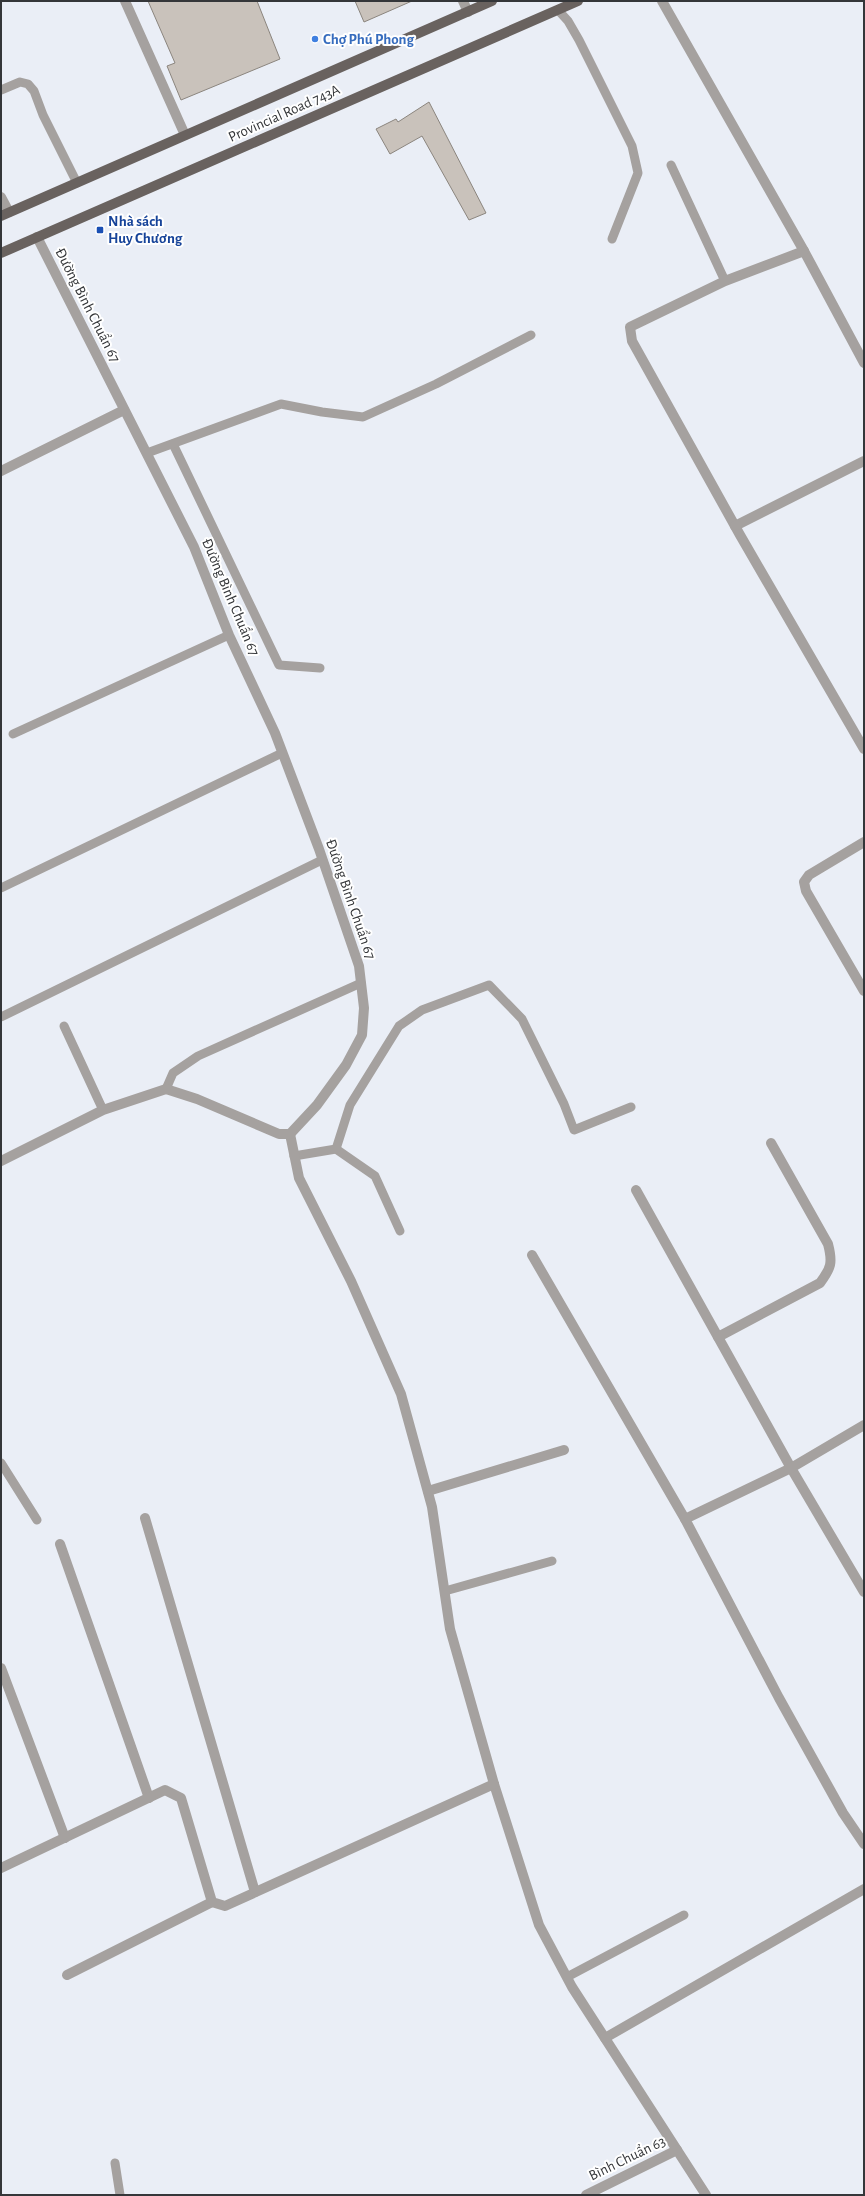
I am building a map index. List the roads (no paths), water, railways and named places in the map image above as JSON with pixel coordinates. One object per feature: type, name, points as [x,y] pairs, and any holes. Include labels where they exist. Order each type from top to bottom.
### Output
[{"type":"main road","name":"Provincial Road 743A","points":[[5,214],[492,1]]},
{"type":"main road","name":"Provincial Road 743A","points":[[1,253],[578,1]]},
{"type":"street","points":[[125,1],[185,135]]},
{"type":"street","points":[[463,1],[468,12]]},
{"type":"street","points":[[662,1],[804,251],[864,363]]},
{"type":"street","points":[[1,197],[5,214]]},
{"type":"street","name":"Đường Bình Chuẩn 67","points":[[37,238],[194,547],[229,634],[282,753],[322,860],[359,966],[364,1008],[362,1036],[346,1065],[317,1105],[290,1134]]},
{"type":"street","points":[[804,251],[725,281],[630,327],[632,341],[735,526],[864,749]]},
{"type":"street","points":[[1,471],[124,410]]},
{"type":"street","points":[[735,526],[864,461]]},
{"type":"street","points":[[864,842],[809,875],[804,882],[806,891],[864,991]]},
{"type":"street","points":[[1,1161],[103,1110],[166,1089],[196,1099],[279,1134],[290,1134],[299,1178],[351,1281],[401,1394],[432,1507],[450,1629],[494,1784],[539,1924],[567,1977],[677,2150]]},
{"type":"street","points":[[718,1337],[820,1283],[830,1270],[831,1256],[828,1244],[771,1143]]},
{"type":"street","points":[[636,1190],[791,1468],[864,1592]]},
{"type":"street","points":[[532,1255],[685,1519],[783,1705],[843,1813],[864,1844]]},
{"type":"street","points":[[685,1519],[791,1468],[864,1426]]},
{"type":"street","points":[[428,1491],[564,1450]]},
{"type":"street","points":[[145,1518],[256,1892]]},
{"type":"street","points":[[60,1544],[149,1798]]},
{"type":"street","points":[[1,1668],[65,1838]]},
{"type":"street","points":[[67,1975],[212,1902],[225,1906],[494,1784]]},
{"type":"street","points":[[1,1868],[165,1790],[181,1798],[212,1902]]},
{"type":"street","points":[[605,2038],[864,1889]]},
{"type":"street","name":"Bình Chuẩn 63","points":[[586,2195],[677,2150],[706,2195]]},
{"type":"lane","points":[[558,10],[568,21],[579,40],[632,146],[638,173],[612,239]]},
{"type":"lane","points":[[1,90],[20,82],[28,84],[34,91],[43,115],[77,183]]},
{"type":"lane","points":[[671,165],[725,281]]},
{"type":"lane","points":[[147,453],[281,404],[322,412],[363,416],[436,384],[531,335]]},
{"type":"lane","points":[[173,444],[279,665],[320,668]]},
{"type":"lane","points":[[13,734],[229,634]]},
{"type":"lane","points":[[1,888],[282,753]]},
{"type":"lane","points":[[1,1017],[322,860]]},
{"type":"lane","points":[[166,1089],[173,1073],[198,1056],[362,983]]},
{"type":"lane","points":[[336,1149],[350,1105],[399,1026],[422,1010],[489,985],[522,1019],[564,1104],[574,1130],[631,1107]]},
{"type":"lane","points":[[64,1026],[103,1110]]},
{"type":"lane","points":[[294,1156],[336,1149],[375,1176],[400,1231]]},
{"type":"lane","points":[[1,1463],[37,1520]]},
{"type":"lane","points":[[445,1591],[552,1561]]},
{"type":"lane","points":[[567,1977],[684,1915]]},
{"type":"lane","points":[[115,2163],[120,2195]]},
{"type":"place","name":"Chợ Phú Phong","points":[[315,39]]},
{"type":"place","name":"Nhà sách Huy Chương","points":[[100,230]]}]
